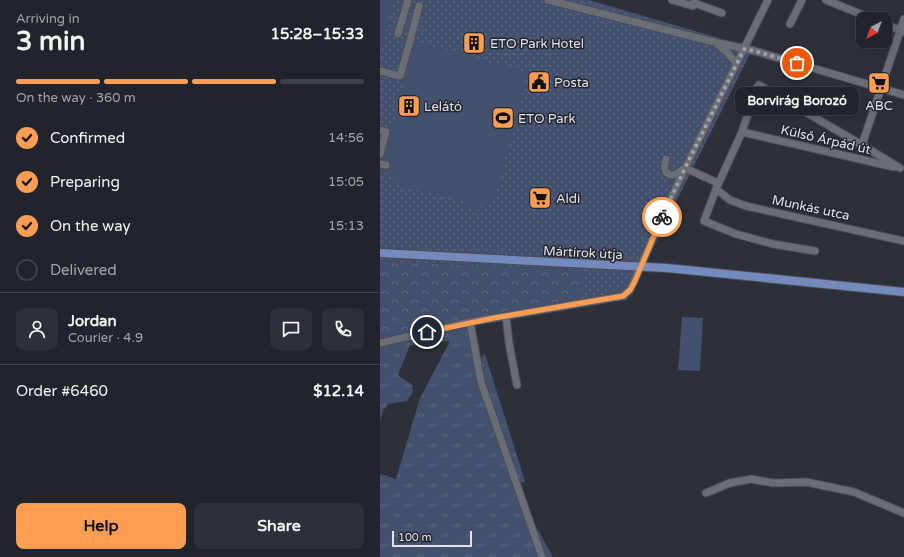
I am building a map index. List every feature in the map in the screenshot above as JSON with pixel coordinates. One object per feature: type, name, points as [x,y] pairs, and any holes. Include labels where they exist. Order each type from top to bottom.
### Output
[{"type":"main road","name":"Mártírok útja","points":[[380,253],[640,266],[904,292]]},
{"type":"street","points":[[398,34],[408,0]]},
{"type":"street","points":[[548,0],[755,51],[904,95]]},
{"type":"street","points":[[672,0],[694,3],[722,13]]},
{"type":"street","points":[[380,343],[470,322],[623,296],[630,290],[685,168],[768,0]]},
{"type":"street","points":[[790,24],[802,0]]},
{"type":"street","points":[[826,0],[856,12]]},
{"type":"street","points":[[380,71],[400,76],[419,6]]},
{"type":"street","points":[[862,144],[902,31],[904,19]]},
{"type":"street","points":[[892,27],[902,31]]},
{"type":"street","points":[[714,42],[727,52],[736,63]]},
{"type":"street","points":[[815,250],[773,244],[736,234],[704,221],[717,186],[742,132],[756,89],[759,85],[862,144],[902,169]]},
{"type":"street","points":[[380,130],[386,132],[380,154]]},
{"type":"street","name":"Külső Árpád út","points":[[742,132],[902,169]]},
{"type":"street","points":[[666,159],[664,168],[665,171],[671,175],[675,175],[685,168]]},
{"type":"street","name":"Munkás utca","points":[[685,168],[717,186],[730,200],[746,206],[904,241]]},
{"type":"street","points":[[661,172],[672,182],[675,190]]},
{"type":"street","points":[[506,316],[509,343],[517,385]]},
{"type":"street","points":[[470,322],[481,382],[542,557]]},
{"type":"street","points":[[706,493],[730,483],[751,479],[773,483],[806,482],[854,492],[904,513]]},
{"type":"green space","points":[[380,0],[589,0],[753,48],[627,300],[580,304],[583,270],[380,261]]},
{"type":"green space","points":[[380,0],[394,0],[380,56]]},
{"type":"green space","name":"ETO Park","points":[[414,42],[528,72],[495,199],[492,198],[489,207],[480,205],[478,211],[462,207],[463,200],[394,184],[395,176],[381,172]]},
{"type":"green space","points":[[380,261],[583,270],[580,304],[472,322],[380,346]]},
{"type":"green space","points":[[682,317],[703,318],[700,371],[678,370]]},
{"type":"green space","points":[[472,322],[478,360],[485,354],[525,481],[514,487],[553,557],[380,557],[380,474],[396,479],[420,398],[450,341],[410,345],[398,375],[412,385],[413,392],[407,401],[388,404],[383,411],[380,421],[380,346]]},
{"type":"way so far","points":[[662,217],[744,49],[797,63]]},
{"type":"place","name":"ETO Park Hotel","points":[[474,43]]},
{"type":"place","name":"Borvirág Borozó","points":[[797,63]]},
{"type":"place","name":"Posta","points":[[539,82]]},
{"type":"place","name":"ABC","points":[[879,83]]},
{"type":"place","name":"Lelátó","points":[[409,106]]},
{"type":"place","name":"ETO Park","points":[[503,118]]},
{"type":"place","name":"Aldi","points":[[540,198]]},
{"type":"route","points":[[427,332],[470,322],[623,296],[630,290],[635,281],[640,266],[662,217]]}]
